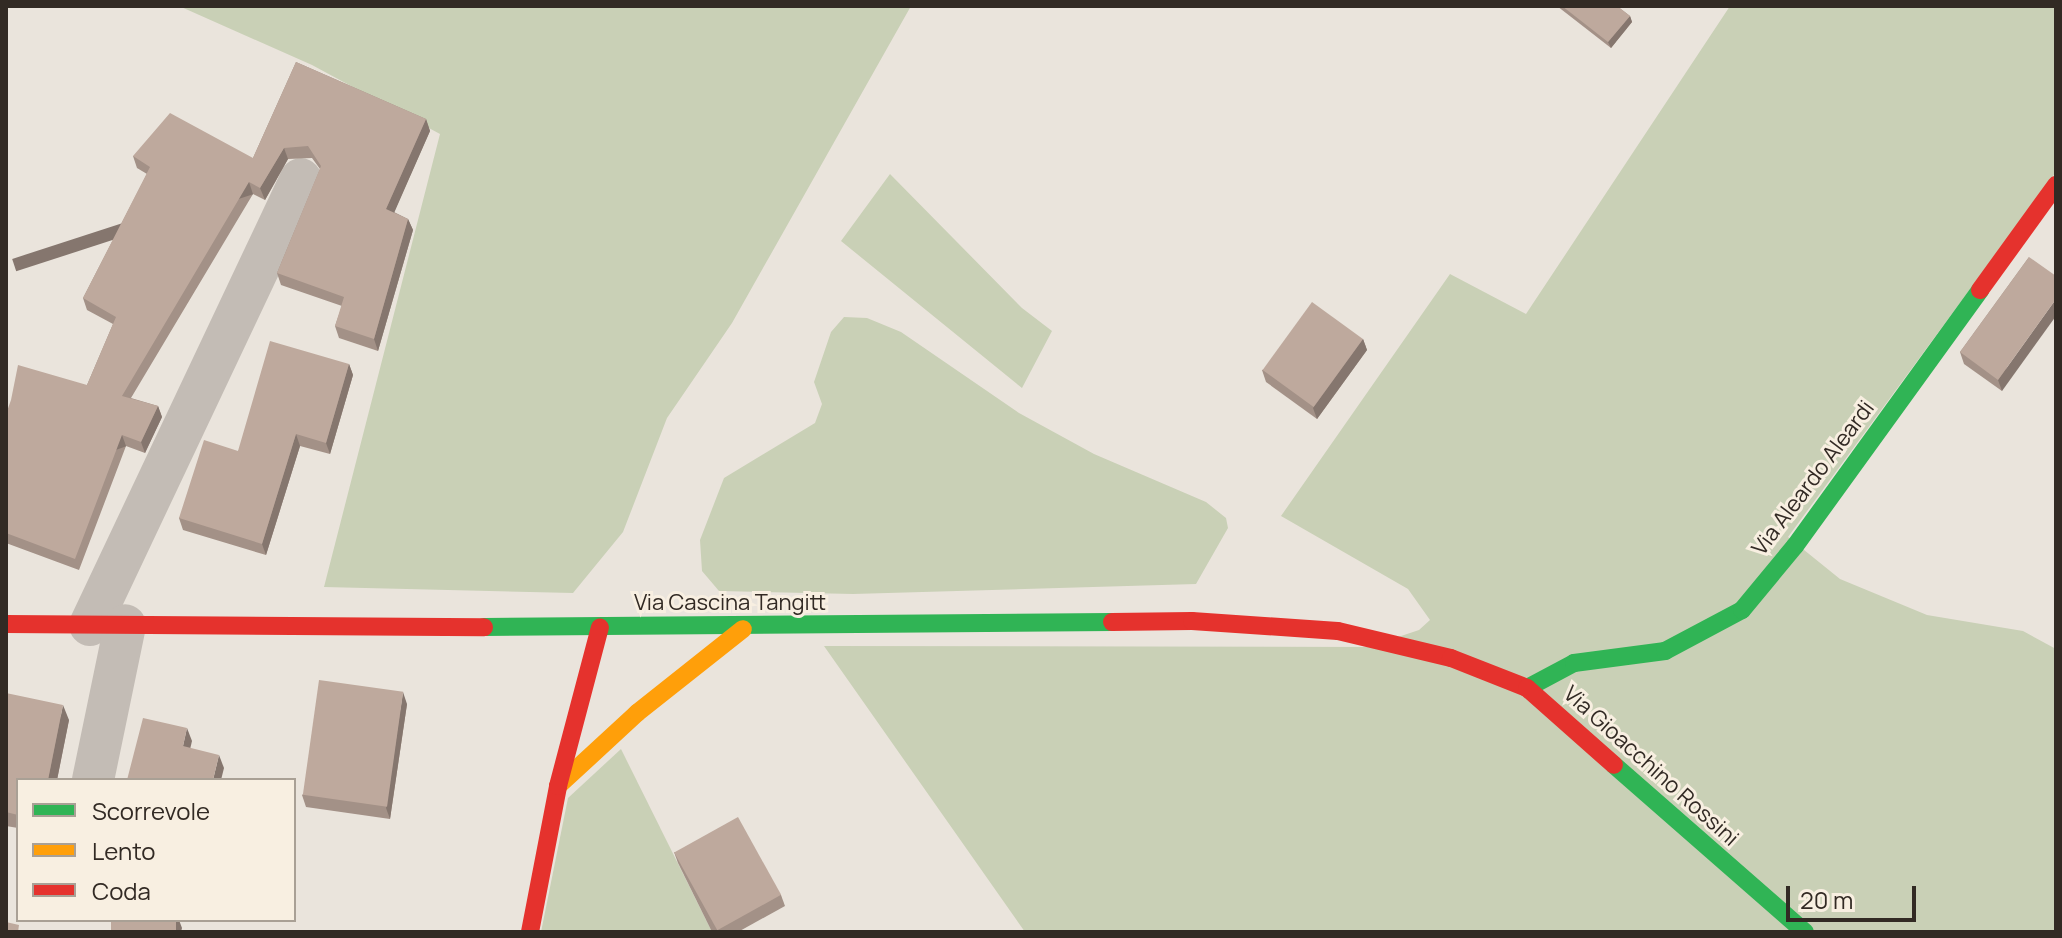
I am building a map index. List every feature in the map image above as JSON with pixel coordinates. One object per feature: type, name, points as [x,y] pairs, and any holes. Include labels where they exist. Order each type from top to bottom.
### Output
[{"type":"street","points":[[93,778],[108,625],[301,179]]},
{"type":"street","name":"Via Aleardo Aleardi","points":[[1527,688],[1574,663],[1665,651],[1742,610],[1795,546],[2056,185]]},
{"type":"street","name":"Via Cascina Tangitt","points":[[6,624],[743,629],[1192,621],[1338,631],[1451,658]]},
{"type":"street","points":[[530,932],[558,786],[600,627]]},
{"type":"street","points":[[558,786],[637,713],[743,629]]},
{"type":"street","name":"Via Gioacchino Rossini","points":[[1451,658],[1527,688],[1805,932]]},
{"type":"green space","points":[[179,6],[911,6],[732,323],[667,418],[623,532],[573,593],[324,587],[440,134],[312,65]]},
{"type":"green space","points":[[1730,6],[2056,6],[2056,172],[1788,537],[1840,579],[1927,615],[2023,631],[2056,649],[2056,932],[1025,932],[824,646],[1368,647],[1419,630],[1430,620],[1408,589],[1281,516],[1450,274],[1526,314]]},
{"type":"green space","points":[[890,174],[1022,308],[1052,331],[1022,388],[841,241]]},
{"type":"green space","points":[[844,317],[867,318],[901,332],[1019,413],[1094,454],[1206,502],[1226,518],[1228,528],[1196,584],[853,594],[719,591],[702,571],[700,540],[724,478],[815,423],[822,404],[814,382],[831,332]]},
{"type":"green space","points":[[621,749],[712,932],[541,932],[568,798]]},
{"type":"building","points":[[1562,6],[1617,6],[1630,16],[1608,42]]},
{"type":"building","points":[[296,62],[426,119],[386,209],[408,219],[374,339],[335,326],[344,297],[277,273],[321,166],[308,146],[284,148],[260,188],[249,182],[122,396],[158,406],[141,442],[122,435],[75,559],[6,533],[6,414],[18,365],[87,385],[116,317],[83,298],[150,167],[133,156],[170,113],[253,158]]},
{"type":"building","points":[[2029,257],[2056,276],[2056,299],[1998,380],[1960,352]]},
{"type":"building","points":[[1312,302],[1363,339],[1314,407],[1263,370]]},
{"type":"building","points":[[270,341],[349,364],[326,443],[296,434],[262,544],[179,518],[204,440],[238,451]]},
{"type":"building","points":[[319,680],[403,692],[387,807],[303,795]]},
{"type":"building","points":[[6,693],[63,705],[48,778],[16,778],[16,814],[6,812]]},
{"type":"building","points":[[143,718],[187,728],[183,746],[219,755],[213,778],[128,778]]},
{"type":"building","points":[[738,817],[781,895],[717,930],[674,852]]},
{"type":"building","points":[[6,922],[19,925],[18,932],[6,932]]},
{"type":"building","points":[[111,922],[176,922],[176,932],[111,932]]},
{"type":"traffic: fast","points":[[1527,688],[1574,663],[1665,651],[1742,610],[1795,546],[1980,290]]},
{"type":"traffic: fast","points":[[484,627],[1112,622]]},
{"type":"traffic: fast","points":[[1614,765],[1805,932]]},
{"type":"traffic: slow","points":[[558,786],[637,713],[743,629]]},
{"type":"traffic: jam","points":[[1980,290],[2056,185]]},
{"type":"traffic: jam","points":[[1112,622],[1192,621],[1338,631],[1451,658],[1527,688],[1614,765]]},
{"type":"traffic: jam","points":[[6,624],[484,627]]},
{"type":"traffic: jam","points":[[530,932],[558,786],[600,627]]}]
